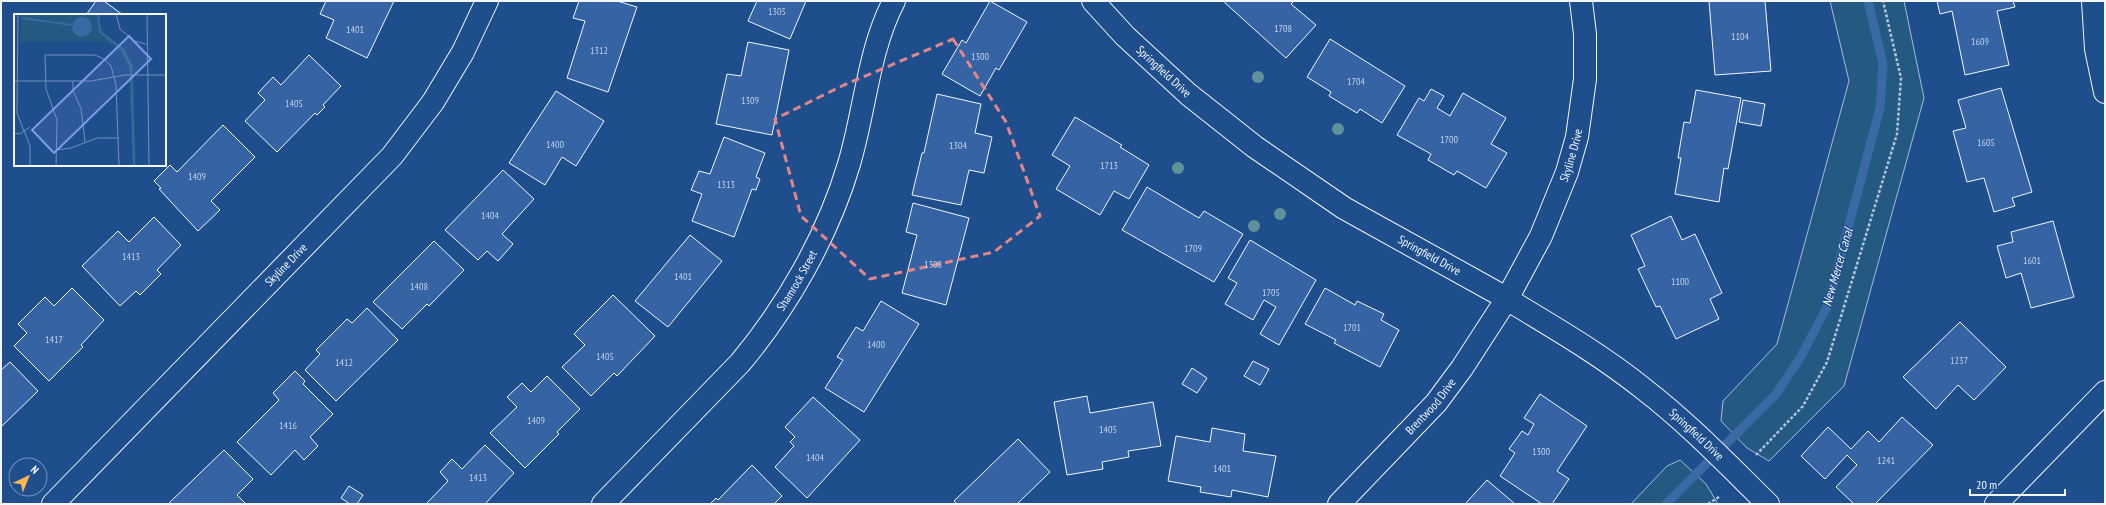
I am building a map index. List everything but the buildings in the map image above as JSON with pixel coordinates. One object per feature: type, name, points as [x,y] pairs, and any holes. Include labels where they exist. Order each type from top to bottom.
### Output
[{"type":"street","name":"Skyline Drive","points":[[66,500],[392,156],[433,102],[463,52],[487,1]]},
{"type":"street","name":"Shamrock Street","points":[[603,504],[740,363],[753,347],[794,288],[823,233],[849,166],[862,116],[873,57],[888,13],[894,1]]},
{"type":"street","name":"Springfield Drive","points":[[1093,1],[1125,36],[1188,94],[1255,148],[1344,208],[1499,294],[1508,297],[1515,304],[1594,352],[1646,390],[1704,440],[1768,504]]},
{"type":"street","name":"Skyline Drive","points":[[1508,297],[1540,236],[1567,172],[1577,137],[1585,80],[1585,34],[1581,1]]},
{"type":"street","points":[[2093,1],[2096,49],[2105,92]]},
{"type":"street","name":"Brentwood Drive","points":[[1339,504],[1436,403],[1462,368],[1508,297]]},
{"type":"street","points":[[1996,504],[2105,392]]},
{"type":"path","points":[[1755,456],[1803,406],[1827,362],[1897,134],[1901,78],[1883,1]]},
{"type":"path","points":[[1708,504],[1719,497]]},
{"type":"highlighted area","points":[[953,39],[1006,122],[1040,216],[994,252],[870,279],[801,216],[775,119],[844,85]]},
{"type":"shaded area","points":[[1830,1],[1904,1],[1924,98],[1844,386],[1769,461],[1747,448],[1721,421],[1723,401],[1777,344],[1849,81]]},
{"type":"shaded area","points":[[1680,460],[1706,484],[1718,504],[1631,504],[1667,466]]},
{"type":"waterway","name":"New Mercer Canal","points":[[1666,504],[1776,394],[1800,358],[1827,307],[1880,108],[1883,64],[1868,1]]}]
